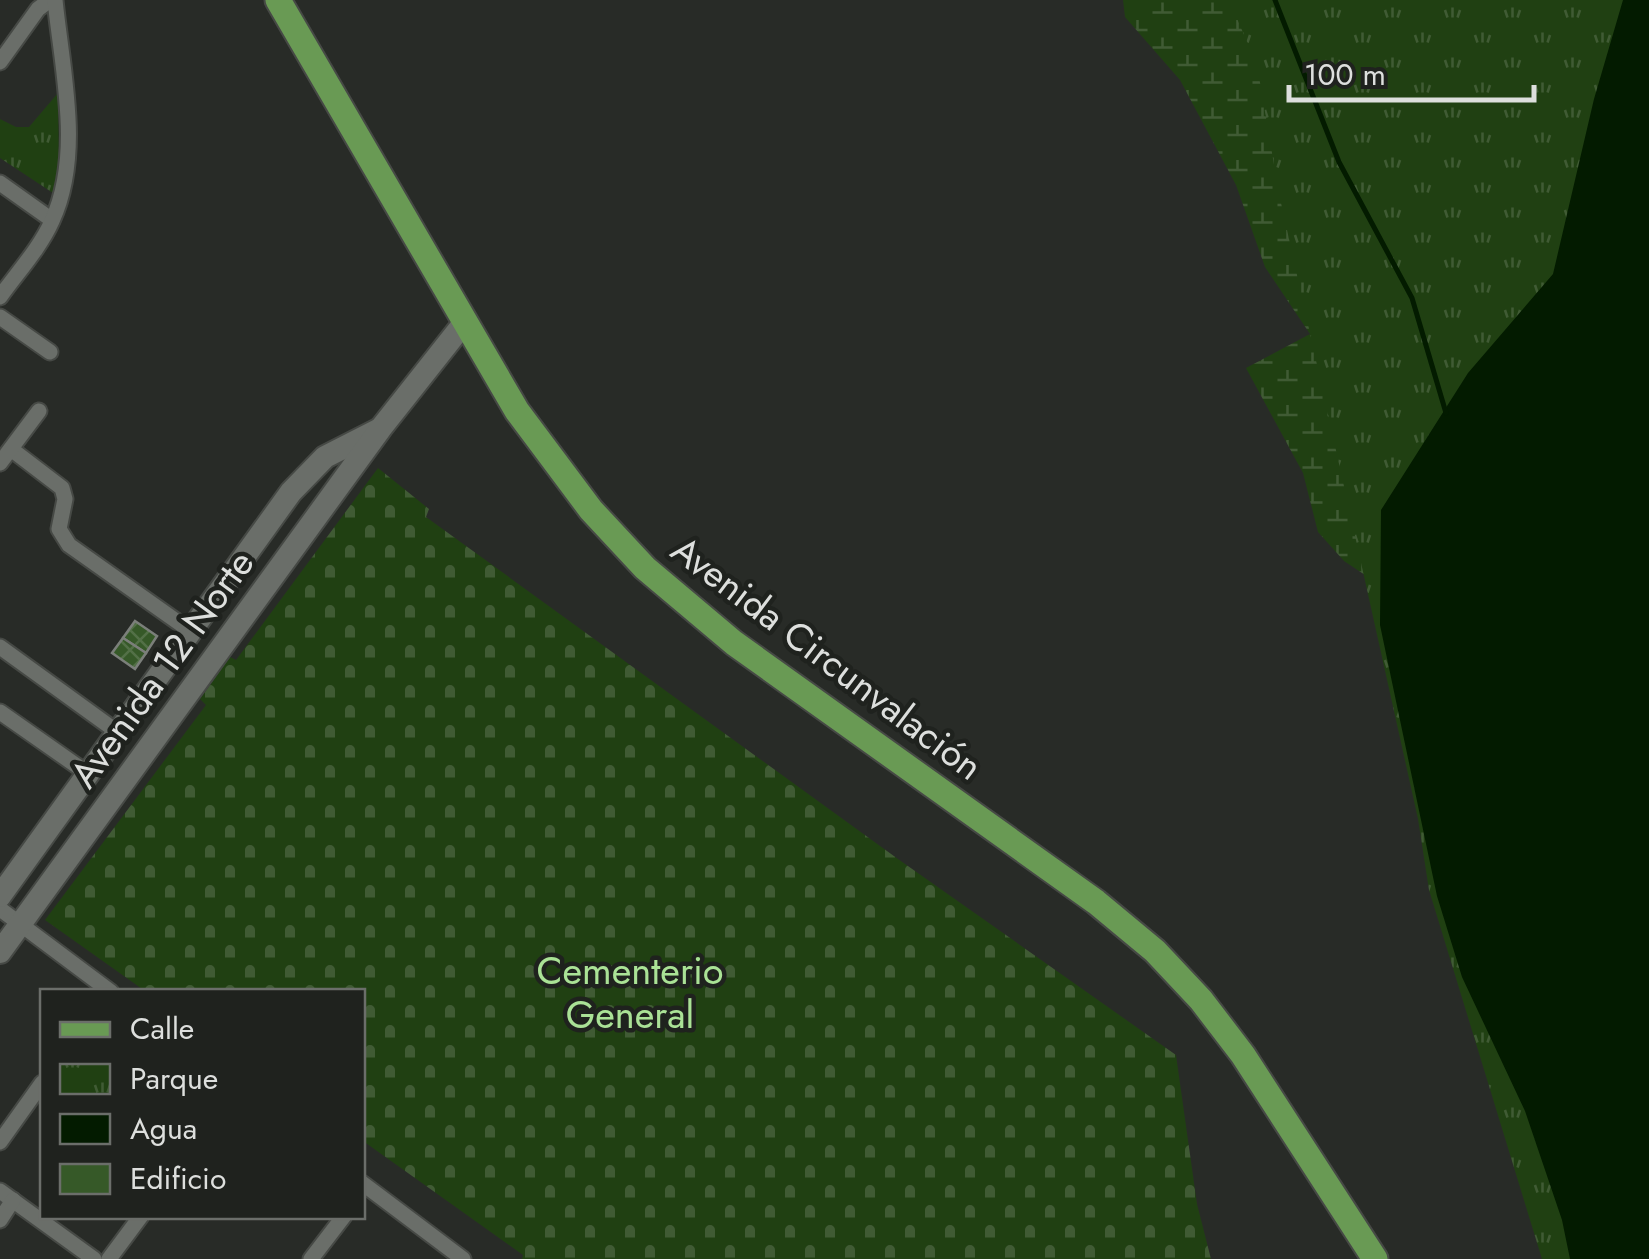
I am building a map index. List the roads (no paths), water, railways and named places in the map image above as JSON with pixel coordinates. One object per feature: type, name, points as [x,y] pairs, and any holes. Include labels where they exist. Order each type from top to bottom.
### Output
[{"type":"main road","name":"Avenida Circunvalación","points":[[278,0],[464,323],[540,446],[590,510],[645,568],[734,643],[1132,930],[1178,974],[1263,1084],[1375,1259]]},
{"type":"main road","name":"Avenida 12 Norte","points":[[0,952],[381,428],[464,323]]},
{"type":"main road","name":"Avenida 12 Norte","points":[[0,896],[290,492],[338,448],[381,428]]},
{"type":"main road","points":[[226,579],[255,601]]},
{"type":"street","points":[[0,62],[38,9],[53,0],[68,130],[64,176],[52,220],[0,297]]},
{"type":"street","points":[[0,184],[52,220]]},
{"type":"street","points":[[0,316],[50,352]]},
{"type":"street","points":[[0,463],[39,410]]},
{"type":"street","points":[[11,449],[62,488],[65,504],[60,529],[69,546],[189,630]]},
{"type":"street","points":[[0,647],[116,731]]},
{"type":"street","points":[[0,712],[87,773]]},
{"type":"street","points":[[0,910],[106,989]]},
{"type":"street","points":[[0,1142],[40,1085]]},
{"type":"street","points":[[365,1189],[463,1259]]},
{"type":"street","points":[[0,1220],[7,1196],[94,1259]]},
{"type":"street","points":[[109,1259],[140,1219]]},
{"type":"street","points":[[311,1259],[342,1219]]},
{"type":"water","points":[[1623,0],[1649,0],[1649,1259],[1570,1259],[1562,1220],[1525,1111],[1462,977],[1437,896],[1380,625],[1381,510],[1468,373],[1553,274],[1594,99]]},
{"type":"waterway","points":[[1275,0],[1339,162],[1412,298],[1446,413]]},
{"type":"park label","name":"Cementerio General","points":[[630,993]]}]
